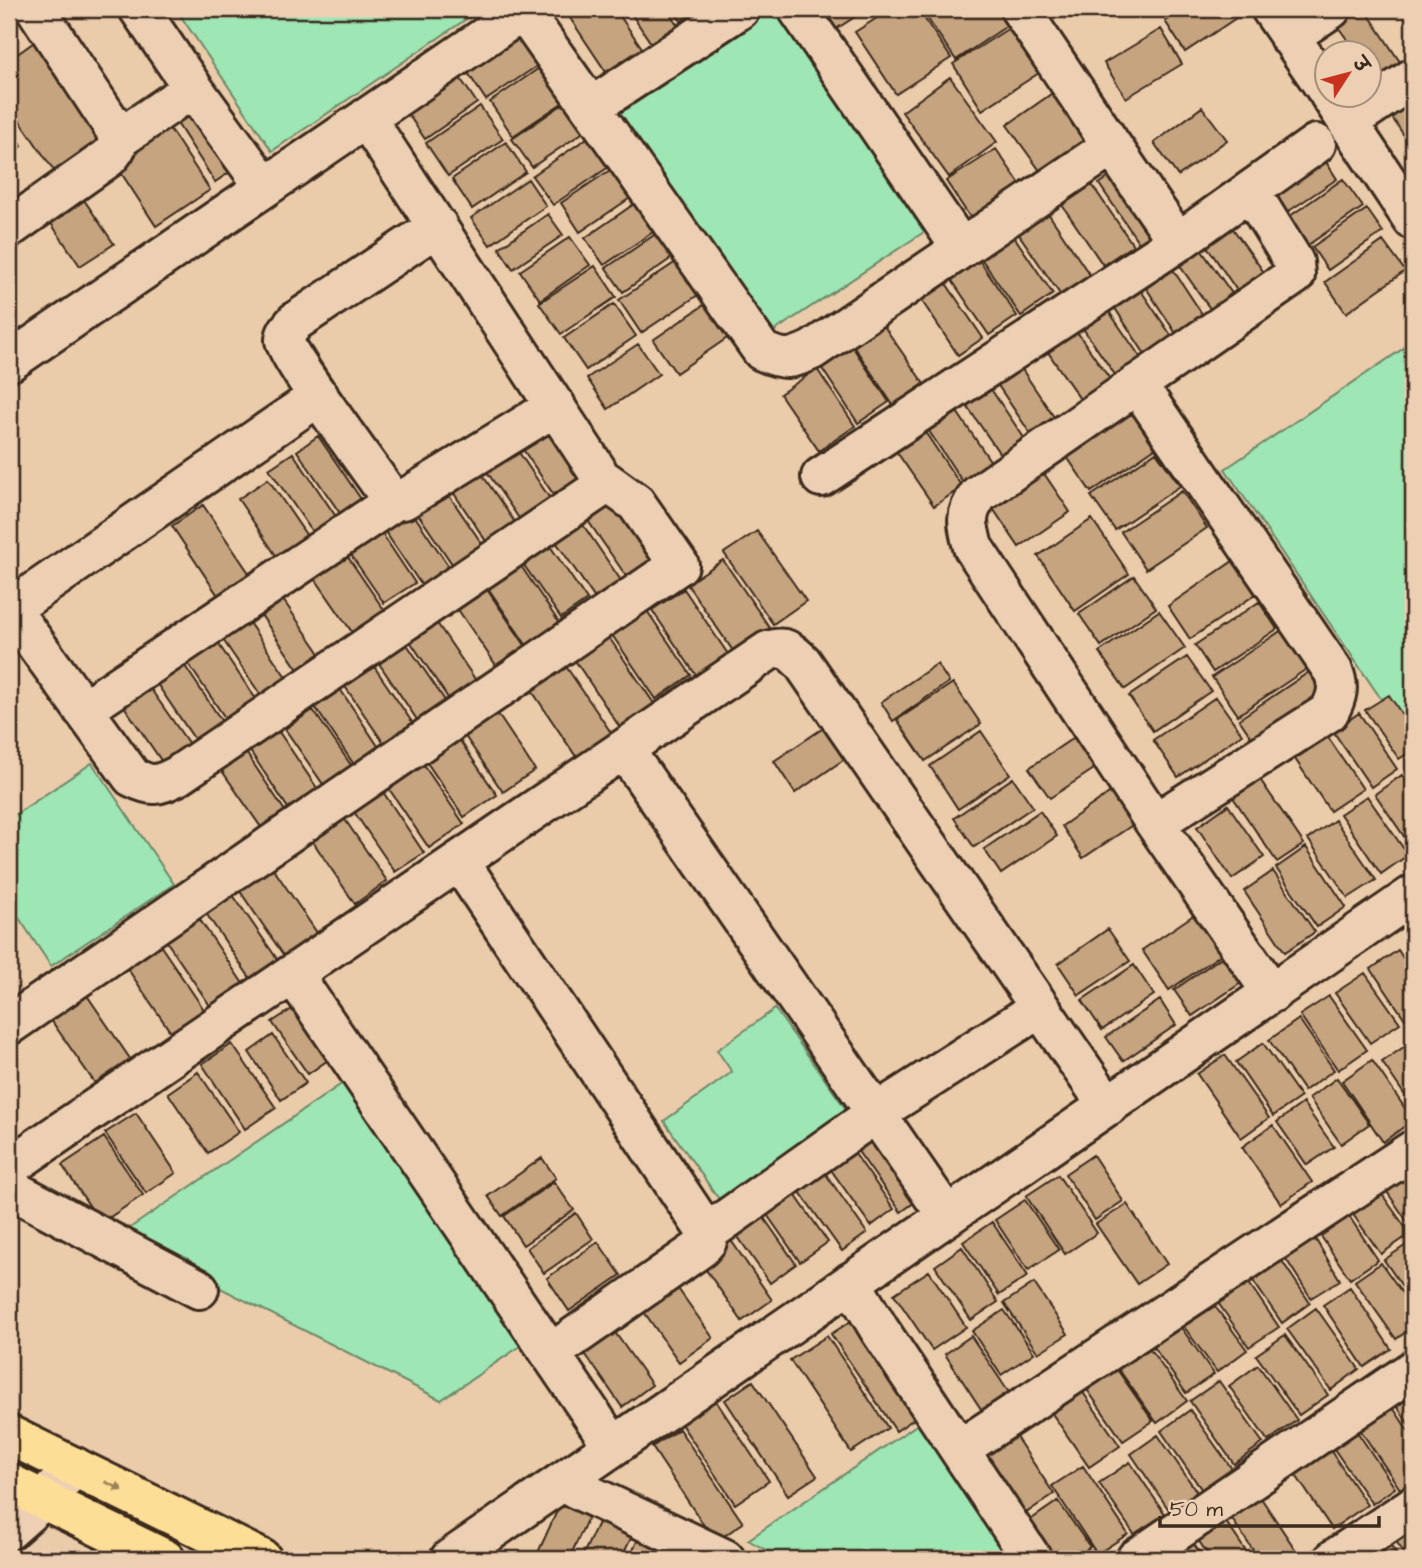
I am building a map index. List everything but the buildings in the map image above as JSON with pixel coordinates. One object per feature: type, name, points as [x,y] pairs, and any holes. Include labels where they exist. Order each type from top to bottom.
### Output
[{"type":"main road","points":[[9,1434],[262,1559]]},
{"type":"main road","points":[[9,1483],[166,1559]]},
{"type":"street","points":[[9,228],[118,149],[114,128],[36,9]]},
{"type":"street","points":[[139,9],[265,187]]},
{"type":"street","points":[[591,107],[740,9]]},
{"type":"street","points":[[798,9],[961,248]]},
{"type":"street","points":[[1020,9],[1178,242]]},
{"type":"street","points":[[1314,72],[1280,23],[1331,9]]},
{"type":"street","points":[[9,362],[525,10],[762,351],[779,358],[795,358],[812,350],[1112,146]]},
{"type":"street","points":[[1384,87],[1413,78]]},
{"type":"street","points":[[118,139],[193,88]]},
{"type":"street","points":[[1338,108],[1413,220]]},
{"type":"street","points":[[9,1025],[679,565],[636,503],[600,477],[556,405],[366,118]]},
{"type":"street","points":[[821,477],[1178,242],[1316,144]]},
{"type":"street","points":[[1250,191],[1294,262],[1295,275],[979,494],[968,508],[967,525],[973,547],[1155,823],[1272,993]]},
{"type":"street","points":[[396,500],[389,496],[319,396],[285,340],[296,321],[438,226]]},
{"type":"street","points":[[1137,384],[1333,671],[1338,683],[1337,698],[1329,712],[1155,823]]},
{"type":"street","points":[[319,396],[9,608],[132,777],[148,785],[161,784],[177,776],[596,491],[600,477]]},
{"type":"street","points":[[83,710],[396,500],[410,498],[556,405]]},
{"type":"street","points":[[9,1167],[768,651],[779,647],[790,650],[802,662],[1108,1106]]},
{"type":"street","points":[[624,749],[947,1216]]},
{"type":"street","points":[[458,861],[707,1233],[707,1241],[701,1248],[551,1353]]},
{"type":"street","points":[[450,1559],[1413,895]]},
{"type":"street","points":[[293,974],[613,1446]]},
{"type":"street","points":[[707,1233],[876,1113],[1040,1008]]},
{"type":"street","points":[[960,1449],[1413,1150]]},
{"type":"street","points":[[9,1188],[199,1289]]},
{"type":"street","points":[[851,1282],[878,1329],[1032,1559]]},
{"type":"street","points":[[1136,1559],[1413,1370]]},
{"type":"street","points":[[9,1530],[44,1500],[75,1467]]},
{"type":"street","points":[[562,1482],[725,1559]]},
{"type":"street","points":[[1334,1559],[1413,1506]]},
{"type":"green space","points":[[176,9],[481,9],[272,151]]},
{"type":"green space","points":[[751,9],[785,9],[930,228],[768,335],[612,101]]},
{"type":"green space","points":[[1413,342],[1413,746],[1225,469]]},
{"type":"green space","points":[[92,763],[174,884],[51,966],[9,903],[9,819]]},
{"type":"green space","points":[[775,1009],[855,1122],[728,1212],[664,1121],[732,1072],[717,1050]]},
{"type":"green space","points":[[346,1081],[525,1343],[441,1400],[118,1236]]},
{"type":"green space","points":[[918,1424],[1015,1559],[782,1559],[748,1540]]}]
